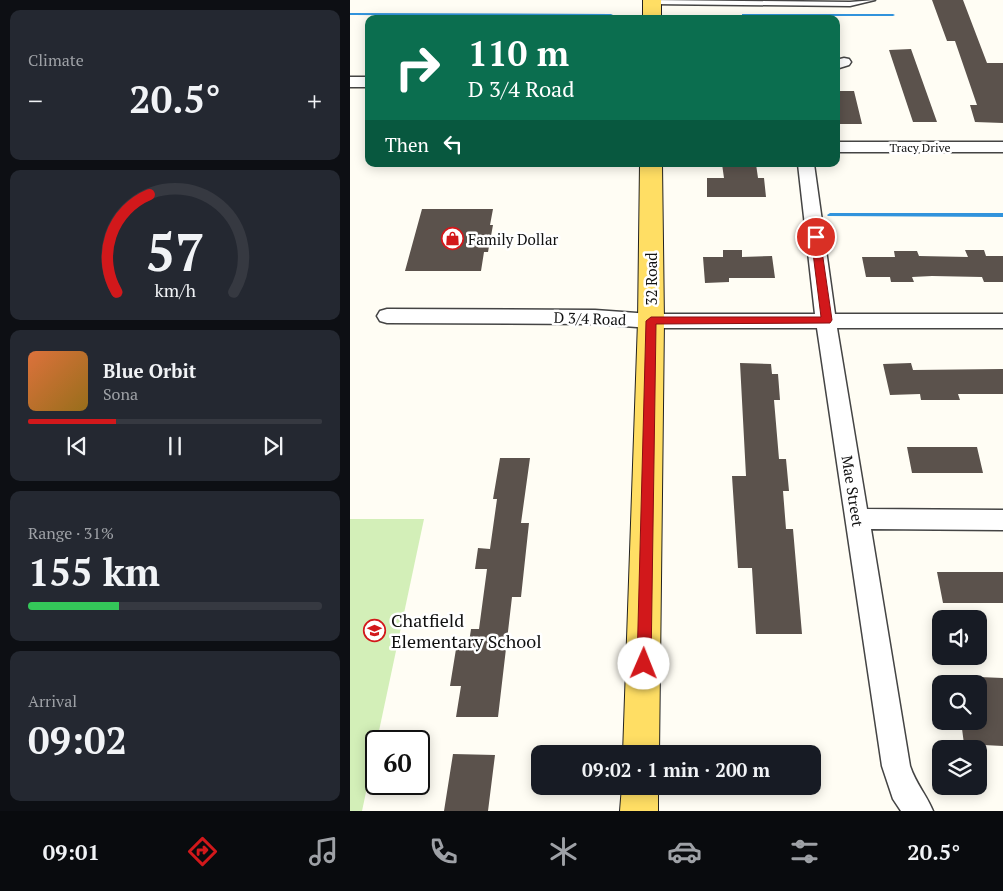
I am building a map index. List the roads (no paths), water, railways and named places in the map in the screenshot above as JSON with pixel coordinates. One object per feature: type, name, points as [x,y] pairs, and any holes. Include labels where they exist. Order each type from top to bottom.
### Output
[{"type":"main road","name":"32 Road","points":[[642,745],[651,321],[651,167]]},
{"type":"main road","points":[[639,811],[640,795]]},
{"type":"street","points":[[350,82],[365,82]]},
{"type":"street","name":"Tracy Drive","points":[[840,147],[1003,147]]},
{"type":"street","name":"Mae Street","points":[[806,167],[826,320],[896,766],[903,789],[919,811]]},
{"type":"street","name":"D 3/4 Road","points":[[387,316],[595,317],[651,321],[1003,321]]},
{"type":"street","points":[[858,519],[1003,520]]},
{"type":"lane","points":[[652,7],[850,4],[871,0]]},
{"type":"waterway","points":[[350,14],[611,15]]},
{"type":"waterway","points":[[744,15],[893,15]]},
{"type":"waterway","points":[[830,215],[1003,215]]},
{"type":"place","name":"Family Dollar","points":[[452,239]]},
{"type":"place","name":"Chatfield Elementary School","points":[[375,630]]}]
